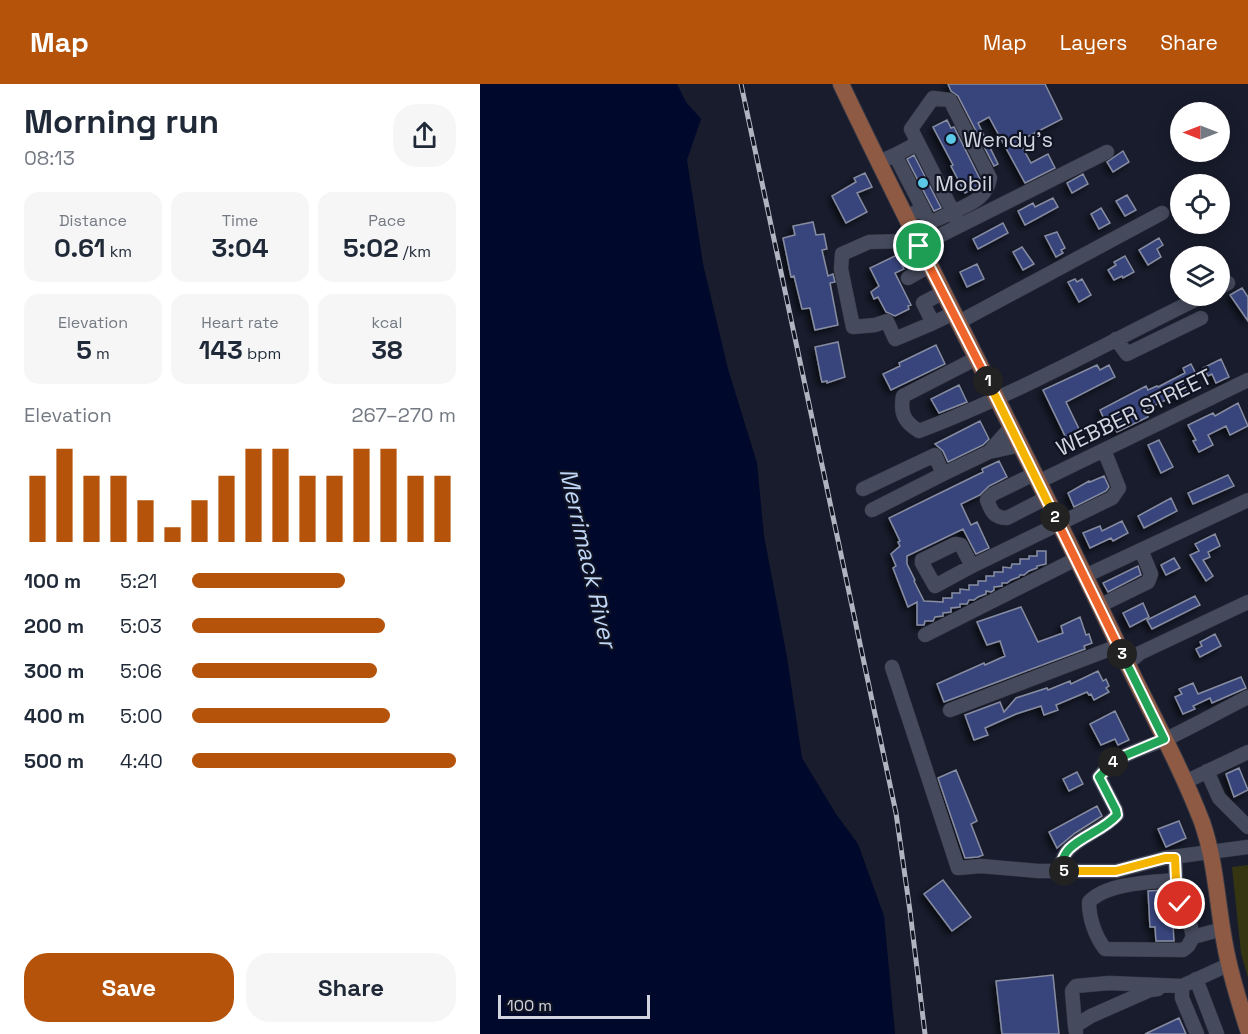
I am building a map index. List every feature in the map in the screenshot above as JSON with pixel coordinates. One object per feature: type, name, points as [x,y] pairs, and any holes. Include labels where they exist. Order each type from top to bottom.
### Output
[{"type":"main road","points":[[841,84],[1185,782],[1202,822],[1211,854],[1230,964],[1248,1030]]},
{"type":"main road","points":[[852,84],[862,128]]},
{"type":"street","points":[[895,155],[929,223],[953,212],[978,199],[988,189],[990,178],[950,100],[933,98],[911,129],[953,212],[961,227]]},
{"type":"street","points":[[878,162],[918,143]]},
{"type":"street","points":[[1107,152],[919,246],[906,242],[869,242],[842,254],[841,269],[853,327],[875,326],[887,321],[895,339],[933,323],[956,317],[1162,213]]},
{"type":"street","points":[[905,217],[923,209]]},
{"type":"street","points":[[908,278],[929,266]]},
{"type":"street","points":[[933,323],[923,303],[942,293]]},
{"type":"street","points":[[977,358],[903,396],[900,409],[907,424],[919,431],[997,398],[1183,306]]},
{"type":"street","points":[[1116,339],[1126,354],[1201,318]]},
{"type":"street","name":"WEBBER STREET","points":[[1046,498],[1006,518],[992,514],[987,500],[993,494],[1104,450],[1248,380]]},
{"type":"street","points":[[989,452],[1011,427]]},
{"type":"street","points":[[872,510],[989,452],[1020,445]]},
{"type":"street","points":[[972,566],[1112,498],[1119,488],[1104,450]]},
{"type":"street","points":[[863,489],[935,455],[943,474]]},
{"type":"street","points":[[1085,576],[1248,500]]},
{"type":"street","points":[[1099,606],[1148,582],[1151,574],[1141,550]]},
{"type":"street","points":[[925,635],[1076,559]]},
{"type":"street","points":[[1127,664],[1140,653],[1248,602]]},
{"type":"street","points":[[950,710],[1118,646]]},
{"type":"street","points":[[892,667],[958,868],[981,866],[1062,871],[1116,871],[1165,858],[1211,854],[1248,847]]},
{"type":"street","points":[[1062,871],[1064,856],[1069,849],[1111,822],[1117,815],[1099,777],[1107,767],[1119,758],[1164,739],[1248,696]]},
{"type":"street","points":[[1185,782],[1248,752]]},
{"type":"street","points":[[1207,771],[1220,798],[1248,826]]},
{"type":"street","points":[[1175,858],[1180,904],[1188,914],[1193,937],[1188,946],[1183,950],[1105,949],[1098,940],[1089,911],[1089,902],[1096,894],[1142,882],[1176,880]]},
{"type":"street","points":[[1193,937],[1223,929]]},
{"type":"street","points":[[1075,1030],[1091,1016],[1150,990],[1182,986],[1230,964]]},
{"type":"street","points":[[1196,980],[1217,1034]]},
{"type":"street","points":[[1075,1030],[1072,991],[1076,986],[1109,983],[1182,986]]},
{"type":"street","points":[[1182,986],[1182,998],[1197,1034]]},
{"type":"shaded area","points":[[1248,865],[1248,978],[1241,953],[1232,867]]},
{"type":"water","name":"Merrimack River","points":[[480,84],[677,84],[686,102],[701,119],[687,160],[703,264],[728,369],[757,463],[764,536],[787,657],[802,758],[836,814],[858,844],[884,916],[895,1034],[480,1034]]},
{"type":"building","points":[[948,84],[1045,84],[1062,119],[1019,141],[1031,163],[1048,154],[1055,168],[1025,183],[989,117],[978,123],[998,164],[994,166],[958,96],[951,91]]},
{"type":"building","points":[[947,120],[951,128],[954,127],[980,179],[976,187],[965,193],[933,127]]},
{"type":"building","points":[[1123,151],[1129,162],[1113,172],[1107,162]]},
{"type":"building","points":[[914,155],[941,208],[934,211],[907,159]]},
{"type":"building","points":[[865,173],[872,187],[857,193],[867,212],[846,223],[832,196],[856,182],[854,178]]},
{"type":"building","points":[[1083,174],[1088,184],[1072,193],[1067,183]]},
{"type":"building","points":[[1127,195],[1136,210],[1125,216],[1116,201]]},
{"type":"building","points":[[1053,198],[1058,207],[1025,225],[1018,211],[1033,203],[1035,207]]},
{"type":"building","points":[[1101,208],[1110,223],[1099,229],[1091,214]]},
{"type":"building","points":[[813,222],[816,235],[824,234],[827,249],[822,250],[828,276],[833,274],[835,282],[830,283],[838,325],[815,330],[810,308],[802,309],[794,276],[791,277],[783,238],[795,235],[793,226]]},
{"type":"building","points":[[1003,223],[1008,233],[978,249],[973,239]]},
{"type":"building","points":[[1057,232],[1065,248],[1061,250],[1063,253],[1056,257],[1045,236]]},
{"type":"building","points":[[1159,238],[1163,245],[1157,249],[1161,257],[1148,265],[1139,250]]},
{"type":"building","points":[[1022,247],[1034,264],[1023,270],[1013,252]]},
{"type":"building","points":[[897,255],[904,269],[895,273],[911,305],[908,306],[909,309],[895,316],[886,312],[878,297],[874,299],[871,292],[879,286],[870,268]]},
{"type":"building","points":[[1125,256],[1134,272],[1114,280],[1108,270],[1116,265],[1114,262]]},
{"type":"building","points":[[977,264],[984,279],[967,287],[960,272]]},
{"type":"building","points":[[1075,279],[1077,282],[1082,279],[1091,295],[1079,302],[1068,282]]},
{"type":"building","points":[[1242,288],[1248,297],[1248,321],[1230,295]]},
{"type":"building","points":[[838,342],[845,377],[827,383],[827,381],[822,382],[815,347]]},
{"type":"building","points":[[936,345],[945,364],[891,390],[883,374],[900,366],[899,363]]},
{"type":"building","points":[[1221,359],[1229,377],[1216,383],[1212,374],[1208,376],[1203,368]]},
{"type":"building","points":[[1191,364],[1197,376],[1183,383],[1188,395],[1178,400],[1176,395],[1145,410],[1148,417],[1117,432],[1110,418],[1105,421],[1100,410],[1146,386],[1148,390],[1158,387],[1185,373],[1183,368]]},
{"type":"building","points":[[1097,365],[1100,370],[1109,365],[1115,377],[1066,402],[1081,433],[1067,440],[1043,390]]},
{"type":"building","points":[[959,385],[967,402],[939,413],[931,399]]},
{"type":"building","points":[[1238,403],[1248,426],[1230,435],[1226,426],[1208,435],[1213,445],[1199,452],[1188,425],[1213,413],[1215,416]]},
{"type":"building","points":[[980,421],[989,439],[983,445],[948,462],[943,451],[935,444]]},
{"type":"building","points":[[1159,440],[1173,467],[1161,473],[1148,445]]},
{"type":"building","points":[[999,461],[1007,477],[989,486],[980,495],[961,504],[971,525],[977,522],[989,548],[976,554],[963,529],[907,556],[907,564],[914,581],[924,601],[943,602],[943,598],[952,598],[952,593],[960,593],[960,589],[969,590],[969,585],[978,585],[978,581],[986,581],[986,576],[994,576],[994,572],[1003,572],[1003,567],[1011,568],[1012,564],[1020,564],[1020,559],[1037,556],[1037,551],[1046,551],[1046,564],[1037,566],[1007,583],[1002,583],[1002,586],[994,587],[991,592],[986,591],[986,594],[969,600],[967,604],[951,608],[951,612],[935,617],[933,621],[925,621],[924,625],[917,625],[917,602],[908,607],[893,568],[896,566],[891,554],[900,546],[898,542],[900,541],[889,518],[983,472],[982,469]]},
{"type":"building","points":[[1228,475],[1234,486],[1193,504],[1188,493]]},
{"type":"building","points":[[1104,476],[1109,487],[1106,491],[1074,507],[1068,493],[1089,481]]},
{"type":"building","points":[[1171,498],[1177,511],[1144,528],[1138,516]]},
{"type":"building","points":[[1122,521],[1128,533],[1113,541],[1111,538],[1090,548],[1083,533],[1100,526],[1102,531]]},
{"type":"building","points":[[1215,534],[1220,546],[1208,552],[1210,557],[1203,560],[1213,576],[1206,581],[1190,555],[1199,551],[1195,544]]},
{"type":"building","points":[[1174,558],[1180,568],[1166,575],[1161,565]]},
{"type":"building","points":[[1138,566],[1141,575],[1108,592],[1103,583]]},
{"type":"building","points":[[1195,596],[1200,605],[1152,629],[1147,620]]},
{"type":"building","points":[[1143,603],[1149,617],[1130,627],[1123,613]]},
{"type":"building","points":[[1021,607],[1038,642],[1063,633],[1061,626],[1080,617],[1086,635],[1089,634],[1092,643],[1084,646],[1085,649],[944,702],[937,684],[1005,656],[1000,641],[987,645],[977,622]]},
{"type":"building","points":[[1215,634],[1221,646],[1200,657],[1196,649],[1202,646],[1200,642]]},
{"type":"building","points":[[1098,671],[1103,681],[1106,679],[1109,686],[1106,688],[1109,692],[1094,700],[1087,692],[1056,705],[1058,710],[1044,715],[1041,706],[1016,714],[985,728],[988,735],[974,740],[965,715],[1000,702],[1004,712],[1016,698],[1047,688],[1048,690],[1070,681],[1071,684]]},
{"type":"building","points":[[1241,677],[1246,688],[1212,703],[1210,698],[1193,706],[1195,709],[1183,714],[1175,697],[1182,694],[1179,689],[1193,683],[1198,694]]},
{"type":"building","points":[[1115,711],[1129,740],[1118,745],[1115,739],[1101,745],[1090,724]]},
{"type":"building","points":[[1239,768],[1248,790],[1234,797],[1226,774]]},
{"type":"building","points":[[956,770],[977,821],[971,824],[983,855],[978,857],[965,858],[938,778]]},
{"type":"building","points":[[1077,772],[1083,784],[1069,791],[1063,779]]},
{"type":"building","points":[[1097,806],[1102,816],[1057,848],[1049,832]]},
{"type":"building","points":[[1179,821],[1186,838],[1166,847],[1158,829]]},
{"type":"building","points":[[943,880],[971,917],[952,931],[924,894]]},
{"type":"building","points":[[1165,890],[1168,925],[1173,925],[1174,941],[1156,941],[1155,927],[1150,927],[1148,891]]},
{"type":"building","points":[[1053,975],[1059,1034],[1002,1034],[996,981]]},
{"type":"building","points":[[1179,1018],[1186,1034],[1145,1034]]},
{"type":"railway","points":[[741,84],[896,813],[925,1034]]},
{"type":"place","name":"Wendy's","points":[[951,139]]},
{"type":"place","name":"Mobil","points":[[923,183]]},
{"type":"route","points":[[919,246],[1164,739],[1119,758],[1099,777],[1117,815],[1111,822],[1069,849],[1059,871],[1116,871],[1165,858],[1175,858],[1180,904]]}]
